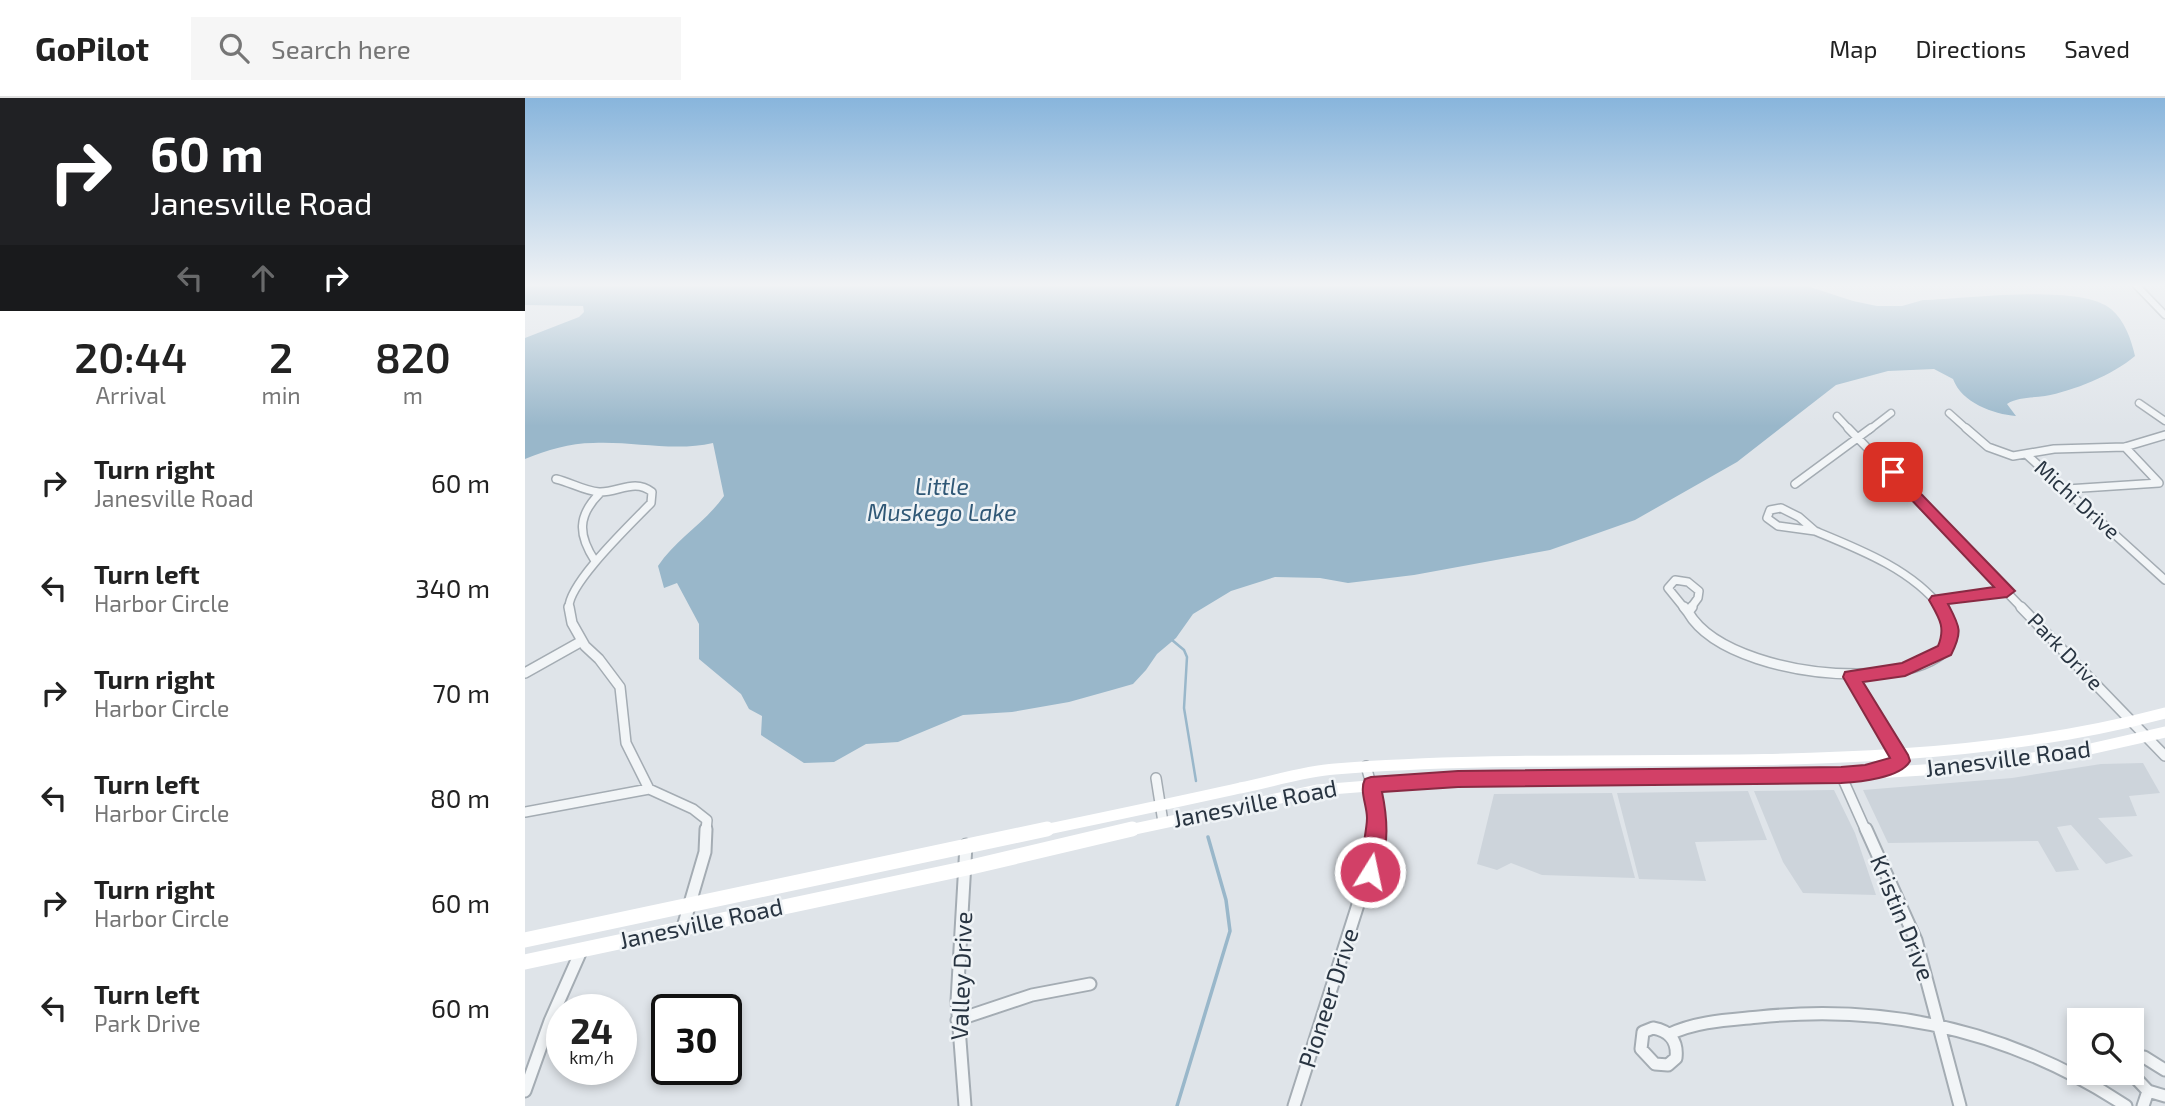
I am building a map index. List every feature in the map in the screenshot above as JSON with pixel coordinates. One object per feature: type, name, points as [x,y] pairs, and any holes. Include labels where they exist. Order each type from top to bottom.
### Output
[{"type":"main road","name":"Janesville Road","points":[[525,940],[1296,775],[1366,766],[1803,760],[1894,755],[2068,735],[2165,713]]},
{"type":"main road","name":"Janesville Road","points":[[525,962],[967,868],[1163,821],[1318,790],[1508,779],[1841,775],[1939,769],[2041,758],[2165,732]]},
{"type":"main road","points":[[1865,773],[1901,761],[1894,755]]},
{"type":"main road","points":[[1803,760],[1829,767],[1841,775],[1852,763],[1894,755],[1939,769]]},
{"type":"main road","points":[[1588,761],[1593,778]]},
{"type":"main road","points":[[1681,761],[1687,776]]},
{"type":"main road","points":[[1505,762],[1508,779]]},
{"type":"street","points":[[2139,403],[2165,421]]},
{"type":"street","points":[[1795,484],[1891,413]]},
{"type":"street","name":"Michi Drive","points":[[1949,413],[1988,447],[2005,455],[2027,455],[2165,580]]},
{"type":"street","name":"Park Drive","points":[[1837,416],[1856,439],[1869,448],[2165,756]]},
{"type":"street","points":[[2027,455],[2054,449],[2125,447],[2165,435]]},
{"type":"street","points":[[2067,489],[2159,483],[2125,447]]},
{"type":"street","points":[[557,479],[600,493],[640,486],[650,489],[653,495],[651,503],[577,583],[568,604],[572,623],[582,641],[608,669],[620,687],[626,743],[649,789]]},
{"type":"street","points":[[595,561],[584,545],[579,527],[586,509],[600,493]]},
{"type":"street","points":[[1688,612],[1694,623],[1711,636],[1753,656],[1803,670],[1851,677],[1905,670],[1945,650],[1952,633],[1951,624],[1937,600],[1870,556],[1815,531],[1778,526],[1771,523],[1766,515],[1773,509],[1785,509],[1800,517],[1815,531]]},
{"type":"street","points":[[1937,600],[2007,591]]},
{"type":"street","points":[[525,673],[582,641]]},
{"type":"street","points":[[1851,677],[1894,755]]},
{"type":"street","name":"Pioneer Drive","points":[[1294,1106],[1375,851],[1377,816],[1366,766]]},
{"type":"street","name":"Kristin Drive","points":[[1841,775],[1916,940],[1960,1106]]},
{"type":"street","points":[[1156,778],[1163,821]]},
{"type":"street","points":[[525,812],[649,789],[693,809],[707,820],[705,852],[683,927]]},
{"type":"street","name":"Valley Drive","points":[[965,1106],[957,1020],[957,984],[967,868],[966,845]]},
{"type":"street","points":[[525,1091],[550,1021],[581,951]]},
{"type":"street","points":[[957,1020],[1032,995],[1090,984]]},
{"type":"street","points":[[1669,1034],[1687,1026],[1812,1013],[1883,1017],[1978,1033],[2039,1055],[2126,1106]]},
{"type":"street","points":[[2144,1057],[2165,1070]]},
{"type":"street","points":[[2142,1085],[2148,1091],[2165,1096]]},
{"type":"street","points":[[2143,1106],[2148,1091]]},
{"type":"shaded area","points":[[2143,763],[2160,793],[2129,796],[2137,816],[2098,818],[2133,856],[2106,864],[2071,825],[2057,827],[2079,870],[2056,872],[2038,841],[1888,843],[1863,790],[2012,778],[2101,764]]},
{"type":"shaded area","points":[[1834,790],[1855,833],[1876,895],[1803,893],[1783,862],[1754,791]]},
{"type":"shaded area","points":[[1748,791],[1767,840],[1695,842],[1706,881],[1639,879],[1617,793]]},
{"type":"shaded area","points":[[1612,793],[1635,878],[1542,875],[1511,863],[1497,870],[1477,864],[1494,794]]},
{"type":"water","name":"Little Muskego Lake","points":[[543,331],[2127,331],[2135,356],[2116,370],[2080,386],[2007,404],[2016,416],[1979,406],[1963,395],[1953,379],[1934,369],[1888,371],[1836,385],[1737,462],[1635,520],[1550,550],[1414,575],[1348,583],[1320,578],[1275,577],[1231,591],[1193,614],[1176,638],[1157,654],[1133,684],[1069,702],[1012,712],[963,715],[898,742],[866,744],[834,762],[804,763],[761,735],[762,716],[749,709],[741,694],[699,659],[699,624],[677,583],[664,588],[658,566],[673,547],[708,515],[724,496],[713,443],[683,447],[584,443],[525,459],[525,338]]},
{"type":"waterway","points":[[1172,640],[1184,650],[1187,657],[1184,708],[1196,781]]},
{"type":"waterway","points":[[1177,1106],[1230,931],[1226,900],[1208,837]]},
{"type":"route","points":[[1370,872],[1377,833],[1376,802],[1371,785],[1458,779],[1841,775],[1865,773],[1901,761],[1851,677],[1905,670],[1945,650],[1950,642],[1951,624],[1937,600],[2007,591],[1893,472]]}]
